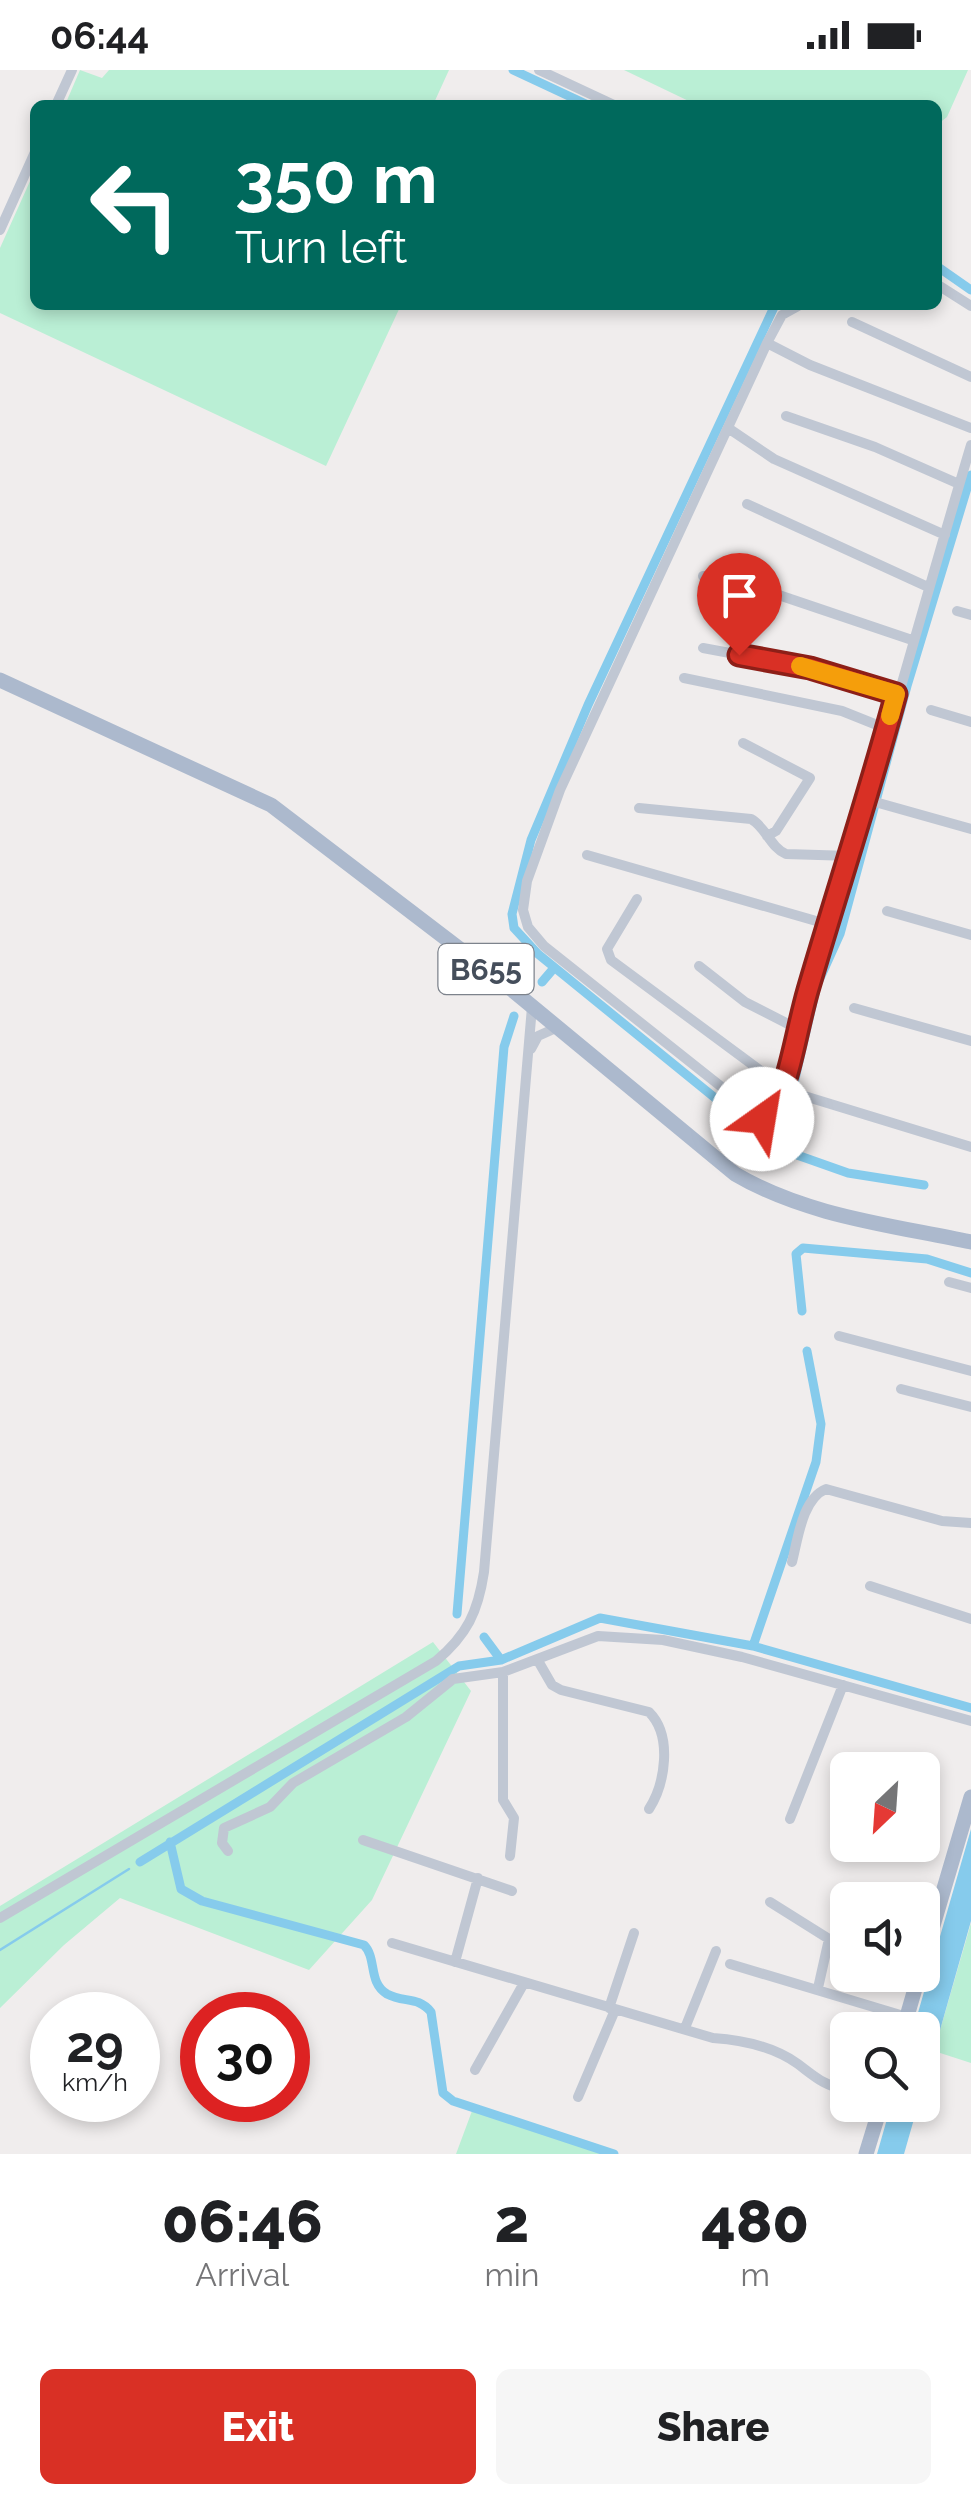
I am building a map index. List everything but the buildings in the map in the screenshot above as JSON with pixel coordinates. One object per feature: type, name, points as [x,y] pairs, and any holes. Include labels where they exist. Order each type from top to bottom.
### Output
[{"type":"main road","name":"B655","points":[[0,680],[271,806],[532,1006],[735,1174],[766,1192],[818,1210],[971,1242]]},
{"type":"main road","points":[[940,1902],[971,1797]]},
{"type":"main road","points":[[866,2154],[876,2122]]},
{"type":"street","points":[[58,100],[72,70]]},
{"type":"street","points":[[539,70],[603,100]]},
{"type":"street","points":[[0,230],[30,163]]},
{"type":"street","points":[[942,288],[971,306]]},
{"type":"street","points":[[792,310],[782,316],[767,343],[560,790],[528,881],[522,910],[528,927],[544,946],[762,1119],[772,1115],[790,1092],[798,1029],[852,856],[874,802],[886,729],[971,445]]},
{"type":"street","points":[[852,322],[971,378]]},
{"type":"street","points":[[767,343],[810,365],[971,428]]},
{"type":"street","points":[[786,416],[960,484]]},
{"type":"street","points":[[728,428],[774,459],[944,535]]},
{"type":"street","points":[[747,504],[928,587]]},
{"type":"street","points":[[703,576],[755,586],[912,640]]},
{"type":"street","points":[[957,611],[971,615]]},
{"type":"street","points":[[703,648],[810,668],[896,694]]},
{"type":"street","points":[[684,678],[842,711],[886,729]]},
{"type":"street","points":[[931,710],[971,722]]},
{"type":"street","points":[[743,743],[810,778],[776,832],[767,836]]},
{"type":"street","points":[[874,802],[971,829]]},
{"type":"street","points":[[639,808],[751,819],[778,851],[786,854],[852,856]]},
{"type":"street","points":[[587,855],[830,925]]},
{"type":"street","points":[[637,899],[607,948],[612,960],[790,1092],[971,1146]]},
{"type":"street","points":[[887,911],[971,936]]},
{"type":"street","points":[[699,966],[745,1002],[798,1029]]},
{"type":"street","points":[[0,1918],[436,1661],[472,1624],[484,1572],[532,1006]]},
{"type":"street","points":[[854,1008],[971,1041]]},
{"type":"street","points":[[528,1054],[538,1036],[558,1027]]},
{"type":"street","points":[[950,1282],[971,1288]]},
{"type":"street","points":[[839,1336],[971,1370]]},
{"type":"street","points":[[901,1389],[971,1406]]},
{"type":"street","points":[[792,1562],[808,1507],[816,1493],[826,1489],[942,1521],[971,1523]]},
{"type":"street","points":[[870,1586],[971,1619]]},
{"type":"street","points":[[228,1852],[222,1843],[224,1828],[270,1807],[294,1784],[406,1717],[454,1679],[503,1672],[578,1642],[622,1635],[742,1657],[971,1722]]},
{"type":"street","points":[[537,1659],[552,1685],[561,1690],[649,1712],[655,1718],[664,1756],[661,1791],[649,1809]]},
{"type":"street","points":[[503,1672],[503,1800],[514,1818],[510,1856]]},
{"type":"street","points":[[790,1818],[843,1684]]},
{"type":"street","points":[[363,1840],[512,1891]]},
{"type":"street","points":[[455,1962],[478,1878]]},
{"type":"street","points":[[770,1902],[830,1940],[818,1988]]},
{"type":"street","points":[[578,2098],[612,2009],[634,1933]]},
{"type":"street","points":[[392,1943],[713,2038],[751,2041],[798,2064],[830,2086]]},
{"type":"street","points":[[685,2028],[716,1951]]},
{"type":"street","points":[[730,1964],[818,1988],[878,2012]]},
{"type":"street","points":[[475,2070],[524,1983]]},
{"type":"green space","points":[[80,70],[102,78],[109,70],[449,70],[435,100],[67,100]]},
{"type":"green space","points":[[624,70],[968,70],[942,121],[942,100],[687,100]]},
{"type":"green space","points":[[30,181],[30,310],[399,310],[326,466],[0,313],[0,248]]},
{"type":"green space","points":[[433,1642],[471,1691],[372,1900],[309,1970],[120,1898],[64,1945],[0,2008],[0,1906]]},
{"type":"green space","points":[[971,1923],[971,2063],[940,2053],[940,2030]]},
{"type":"green space","points":[[472,2111],[614,2154],[456,2154]]},
{"type":"water","points":[[971,1829],[971,1921],[940,2030],[940,2012],[918,2012],[924,1992],[940,1992],[940,1936]]},
{"type":"water","points":[[886,2122],[913,2122],[904,2154],[877,2154]]},
{"type":"waterway","points":[[513,70],[577,100]]},
{"type":"waterway","points":[[942,270],[971,290]]},
{"type":"waterway","points":[[773,310],[588,705],[531,840],[512,914],[514,928],[538,954],[752,1128],[797,1155],[848,1173],[924,1185]]},
{"type":"waterway","points":[[770,1139],[790,1100],[817,985],[840,934],[907,686],[971,475]]},
{"type":"waterway","points":[[542,982],[554,968]]},
{"type":"waterway","points":[[457,1614],[504,1047],[514,1016]]},
{"type":"waterway","points":[[802,1311],[796,1254],[803,1248],[927,1259],[971,1273]]},
{"type":"waterway","points":[[753,1646],[816,1462],[821,1424],[807,1351]]},
{"type":"waterway","points":[[140,1862],[459,1666],[501,1660],[600,1618],[753,1646],[971,1708]]},
{"type":"waterway","points":[[484,1637],[501,1660]]},
{"type":"waterway","points":[[170,1842],[181,1889],[202,1901],[364,1945],[381,1989],[393,1997],[421,2004],[431,2012],[443,2093],[453,2101],[614,2154]]},
{"type":"waterway","points":[[0,1950],[129,1869]]},
{"type":"slow traffic","points":[[800,666],[896,694],[890,716]]},
{"type":"route","points":[[739,655],[810,668],[896,694],[852,856],[809,987],[784,1089],[772,1115],[762,1119]]}]
